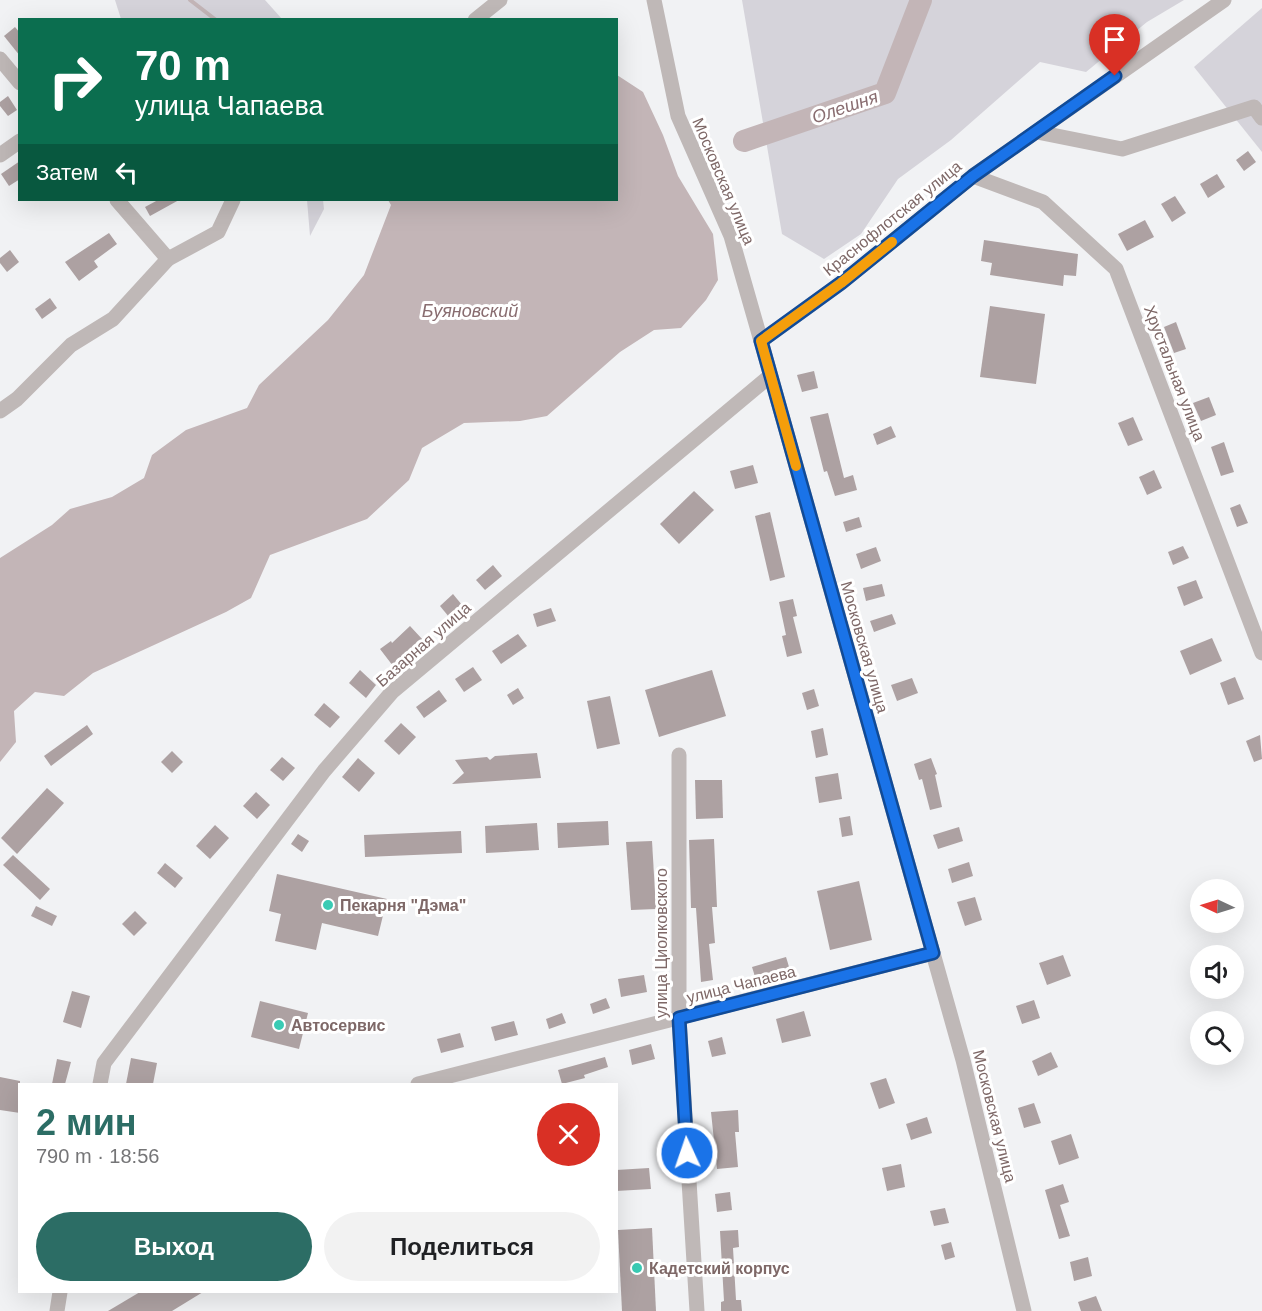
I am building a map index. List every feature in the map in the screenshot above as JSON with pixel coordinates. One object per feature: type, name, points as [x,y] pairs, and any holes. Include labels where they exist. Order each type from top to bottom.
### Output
[{"type":"street","points":[[478,18],[500,0]]},
{"type":"street","name":"Московская улица","points":[[654,0],[678,116],[730,236],[761,341],[963,1060],[1024,1311]]},
{"type":"street","name":"Краснофлотская улица","points":[[761,341],[841,283],[973,176],[1224,0]]},
{"type":"street","points":[[0,59],[18,81]]},
{"type":"street","points":[[1038,132],[1122,150],[1254,107],[1262,118]]},
{"type":"street","points":[[0,156],[18,142]]},
{"type":"street","name":"Хрустальная улица","points":[[973,176],[1043,202],[1116,269],[1262,653]]},
{"type":"street","points":[[118,201],[168,260]]},
{"type":"street","points":[[0,411],[17,399],[71,345],[113,319],[168,260],[218,232],[233,201]]},
{"type":"street","name":"Базарная улица","points":[[100,1083],[104,1063],[324,771],[392,692],[770,376]]},
{"type":"street","name":"улица Циолковского","points":[[679,755],[679,1018],[697,1311]]},
{"type":"street","name":"улица Чапаева","points":[[422,1083],[933,953]]},
{"type":"street","points":[[57,1311],[60,1293]]},
{"type":"shaded area","points":[[115,0],[265,0],[281,18],[121,18]]},
{"type":"shaded area","points":[[742,0],[1184,0],[1147,22],[1086,72],[1040,62],[951,140],[898,179],[861,234],[824,259],[782,234]]},
{"type":"shaded area","points":[[1262,8],[1262,152],[1194,67]]},
{"type":"shaded area","points":[[307,201],[323,201],[324,209],[310,236]]},
{"type":"water","name":"Буяновский","points":[[618,76],[643,92],[663,135],[678,176],[713,234],[718,280],[706,300],[681,328],[654,330],[620,352],[547,416],[520,421],[464,423],[422,448],[409,480],[367,519],[270,555],[251,598],[226,612],[93,673],[64,696],[35,692],[14,711],[16,742],[0,762],[0,558],[52,525],[70,509],[112,497],[144,478],[152,455],[186,430],[247,408],[259,385],[328,320],[364,275],[391,205],[389,201],[618,201]]},
{"type":"building","points":[[15,27],[18,31],[18,54],[4,36]]},
{"type":"building","points":[[8,96],[17,110],[8,116],[0,106],[0,102]]},
{"type":"building","points":[[1248,151],[1256,162],[1244,171],[1236,160]]},
{"type":"building","points":[[18,162],[18,180],[9,186],[1,174]]},
{"type":"building","points":[[1217,174],[1225,187],[1208,198],[1200,184]]},
{"type":"building","points":[[1175,196],[1186,213],[1172,222],[1161,204]]},
{"type":"building","points":[[156,201],[177,201],[150,216],[145,207]]},
{"type":"building","points":[[1145,220],[1154,237],[1127,251],[1118,234]]},
{"type":"building","points":[[109,233],[117,244],[94,261],[98,267],[79,281],[65,262]]},
{"type":"building","points":[[984,240],[1078,254],[1076,276],[1064,275],[1063,286],[990,275],[992,263],[981,261]]},
{"type":"building","points":[[10,250],[19,262],[7,272],[0,263],[0,258]]},
{"type":"building","points":[[50,298],[57,308],[42,319],[35,309]]},
{"type":"building","points":[[990,306],[1045,314],[1036,384],[980,377]]},
{"type":"building","points":[[1176,322],[1186,349],[1174,353],[1164,327]]},
{"type":"building","points":[[814,371],[818,388],[802,392],[797,375]]},
{"type":"building","points":[[1209,397],[1216,415],[1201,421],[1193,403]]},
{"type":"building","points":[[828,413],[844,478],[853,475],[857,490],[835,496],[827,471],[824,472],[810,417]]},
{"type":"building","points":[[1133,417],[1143,440],[1128,446],[1118,423]]},
{"type":"building","points":[[891,426],[896,437],[877,445],[873,434]]},
{"type":"building","points":[[1224,442],[1234,472],[1221,476],[1211,447]]},
{"type":"building","points":[[753,465],[758,483],[735,489],[730,471]]},
{"type":"building","points":[[1154,470],[1162,488],[1147,495],[1139,477]]},
{"type":"building","points":[[694,491],[714,510],[679,544],[660,524]]},
{"type":"building","points":[[1240,504],[1248,523],[1237,527],[1230,508]]},
{"type":"building","points":[[770,512],[785,577],[770,581],[755,516]]},
{"type":"building","points":[[859,517],[862,527],[846,532],[843,522]]},
{"type":"building","points":[[1183,546],[1189,558],[1173,565],[1168,552]]},
{"type":"building","points":[[876,547],[881,561],[861,569],[856,554]]},
{"type":"building","points":[[493,565],[502,576],[485,590],[476,580]]},
{"type":"building","points":[[1196,580],[1203,598],[1184,606],[1177,587]]},
{"type":"building","points":[[882,584],[885,596],[866,601],[863,588]]},
{"type":"building","points":[[453,594],[462,605],[449,617],[440,606]]},
{"type":"building","points":[[793,599],[797,616],[793,617],[802,653],[787,657],[782,636],[786,635],[779,602]]},
{"type":"building","points":[[551,608],[556,621],[537,627],[533,614]]},
{"type":"building","points":[[892,614],[896,624],[874,632],[870,621]]},
{"type":"building","points":[[410,626],[423,640],[393,666],[380,649],[391,641],[392,643]]},
{"type":"building","points":[[518,634],[527,646],[501,664],[492,651]]},
{"type":"building","points":[[1212,638],[1222,661],[1190,675],[1180,651]]},
{"type":"building","points":[[473,667],[482,680],[464,692],[455,679]]},
{"type":"building","points":[[360,670],[376,685],[366,698],[349,683]]},
{"type":"building","points":[[712,670],[726,716],[659,737],[645,690]]},
{"type":"building","points":[[1235,677],[1244,699],[1228,705],[1220,683]]},
{"type":"building","points":[[912,678],[918,693],[897,701],[891,685]]},
{"type":"building","points":[[518,688],[524,698],[513,705],[507,695]]},
{"type":"building","points":[[814,689],[819,706],[807,710],[802,693]]},
{"type":"building","points":[[439,690],[447,701],[424,718],[416,707]]},
{"type":"building","points":[[610,696],[620,744],[597,749],[587,701]]},
{"type":"building","points":[[324,703],[340,717],[330,728],[314,715]]},
{"type":"building","points":[[401,723],[416,737],[399,755],[384,741]]},
{"type":"building","points":[[87,725],[93,734],[51,766],[44,756]]},
{"type":"building","points":[[823,728],[828,755],[816,758],[811,731]]},
{"type":"building","points":[[1260,735],[1262,759],[1254,762],[1246,741]]},
{"type":"building","points":[[172,751],[183,762],[172,773],[161,762]]},
{"type":"building","points":[[537,753],[541,778],[452,784],[464,773],[455,760],[487,757],[490,760],[495,756]]},
{"type":"building","points":[[282,757],[295,768],[283,781],[270,770]]},
{"type":"building","points":[[358,758],[375,773],[359,792],[342,777]]},
{"type":"building","points":[[931,758],[937,774],[935,775],[942,807],[930,810],[922,779],[919,780],[914,764]]},
{"type":"building","points":[[838,773],[842,799],[819,803],[815,777]]},
{"type":"building","points":[[695,780],[722,780],[723,818],[696,819]]},
{"type":"building","points":[[47,788],[64,803],[17,854],[1,838]]},
{"type":"building","points":[[256,792],[270,805],[257,819],[243,806]]},
{"type":"building","points":[[850,816],[853,835],[842,837],[839,818]]},
{"type":"building","points":[[608,821],[609,845],[558,848],[557,823]]},
{"type":"building","points":[[537,823],[539,850],[486,853],[485,826]]},
{"type":"building","points":[[215,825],[229,838],[210,859],[196,846]]},
{"type":"building","points":[[959,827],[963,841],[938,849],[933,835]]},
{"type":"building","points":[[461,831],[462,853],[365,857],[364,835]]},
{"type":"building","points":[[298,834],[309,841],[302,852],[291,844]]},
{"type":"building","points":[[714,839],[717,907],[712,907],[715,943],[709,944],[713,980],[701,982],[696,908],[691,908],[689,840]]},
{"type":"building","points":[[652,841],[656,909],[631,910],[626,842]]},
{"type":"building","points":[[13,855],[50,889],[40,900],[3,865]]},
{"type":"building","points":[[969,862],[973,876],[952,883],[948,869]]},
{"type":"building","points":[[165,863],[183,878],[175,888],[157,873]]},
{"type":"building","name":"Пекарня \"Дэма\"","points":[[277,874],[387,899],[378,936],[322,923],[316,950],[275,941],[281,914],[269,911]]},
{"type":"building","points":[[859,881],[872,940],[830,950],[817,891]]},
{"type":"building","points":[[975,897],[982,920],[965,926],[957,902]]},
{"type":"building","points":[[36,906],[57,916],[52,926],[31,916]]},
{"type":"building","points":[[135,911],[147,923],[134,936],[122,924]]},
{"type":"building","points":[[1063,955],[1071,976],[1047,985],[1039,963]]},
{"type":"building","points":[[786,957],[790,970],[756,980],[752,967]]},
{"type":"building","points":[[644,975],[647,992],[621,997],[618,979]]},
{"type":"building","points":[[72,991],[90,996],[81,1028],[63,1022]]},
{"type":"building","points":[[606,998],[610,1008],[593,1014],[590,1004]]},
{"type":"building","points":[[1034,1000],[1040,1018],[1022,1024],[1016,1006]]},
{"type":"building","name":"Автосервис","points":[[260,1001],[308,1013],[299,1049],[251,1037]]},
{"type":"building","points":[[804,1011],[811,1036],[782,1043],[776,1019]]},
{"type":"building","points":[[562,1013],[566,1023],[549,1029],[546,1019]]},
{"type":"building","points":[[514,1021],[518,1035],[495,1041],[491,1027]]},
{"type":"building","points":[[460,1033],[464,1047],[441,1053],[437,1039]]},
{"type":"building","points":[[722,1037],[726,1054],[712,1057],[708,1041]]},
{"type":"building","points":[[651,1044],[655,1059],[632,1065],[629,1050]]},
{"type":"building","points":[[1051,1052],[1058,1067],[1038,1076],[1032,1061]]},
{"type":"building","points":[[605,1057],[608,1067],[584,1075],[585,1078],[566,1083],[562,1083],[558,1070]]},
{"type":"building","points":[[131,1058],[157,1063],[153,1083],[126,1083]]},
{"type":"building","points":[[57,1059],[71,1062],[65,1083],[52,1083]]},
{"type":"building","points":[[0,1077],[20,1081],[18,1083],[18,1113],[0,1110]]},
{"type":"building","points":[[886,1078],[895,1103],[879,1109],[870,1083]]},
{"type":"building","points":[[1034,1103],[1041,1123],[1024,1128],[1018,1108]]},
{"type":"building","points":[[738,1110],[739,1132],[735,1132],[738,1167],[717,1169],[711,1112]]},
{"type":"building","points":[[927,1117],[932,1133],[911,1140],[906,1124]]},
{"type":"building","points":[[1071,1134],[1079,1158],[1059,1165],[1051,1141]]},
{"type":"building","points":[[901,1164],[905,1187],[887,1191],[882,1168]]},
{"type":"building","points":[[649,1168],[651,1189],[618,1191],[618,1170]]},
{"type":"building","points":[[1063,1184],[1069,1202],[1060,1205],[1070,1236],[1059,1239],[1045,1190]]},
{"type":"building","points":[[730,1192],[732,1210],[717,1212],[715,1194]]},
{"type":"building","points":[[945,1208],[949,1223],[934,1226],[930,1211]]},
{"type":"building","name":"Кадетский корпус","points":[[652,1228],[656,1311],[622,1311],[618,1230]]},
{"type":"building","points":[[738,1230],[739,1247],[733,1248],[736,1300],[741,1300],[742,1311],[721,1311],[721,1302],[724,1301],[720,1231]]},
{"type":"building","points":[[951,1242],[955,1257],[945,1260],[941,1245]]},
{"type":"building","points":[[1088,1257],[1092,1276],[1074,1281],[1070,1262]]},
{"type":"building","points":[[138,1293],[201,1293],[172,1311],[108,1311]]},
{"type":"building","points":[[1096,1296],[1102,1311],[1081,1311],[1078,1302]]},
{"type":"waterway","points":[[190,0],[213,18]]},
{"type":"waterway","name":"Олешня","points":[[744,141],[885,93],[921,0]]},
{"type":"slow traffic","points":[[796,466],[761,341],[841,283],[892,242]]},
{"type":"place","name":"Пекарня \"Дэма\"","points":[[328,905]]},
{"type":"place","name":"Автосервис","points":[[279,1025]]},
{"type":"place","name":"Кадетский корпус","points":[[637,1268]]},
{"type":"route","points":[[687,1153],[679,1018],[933,953],[761,341],[841,283],[973,176],[1115,76]]}]
